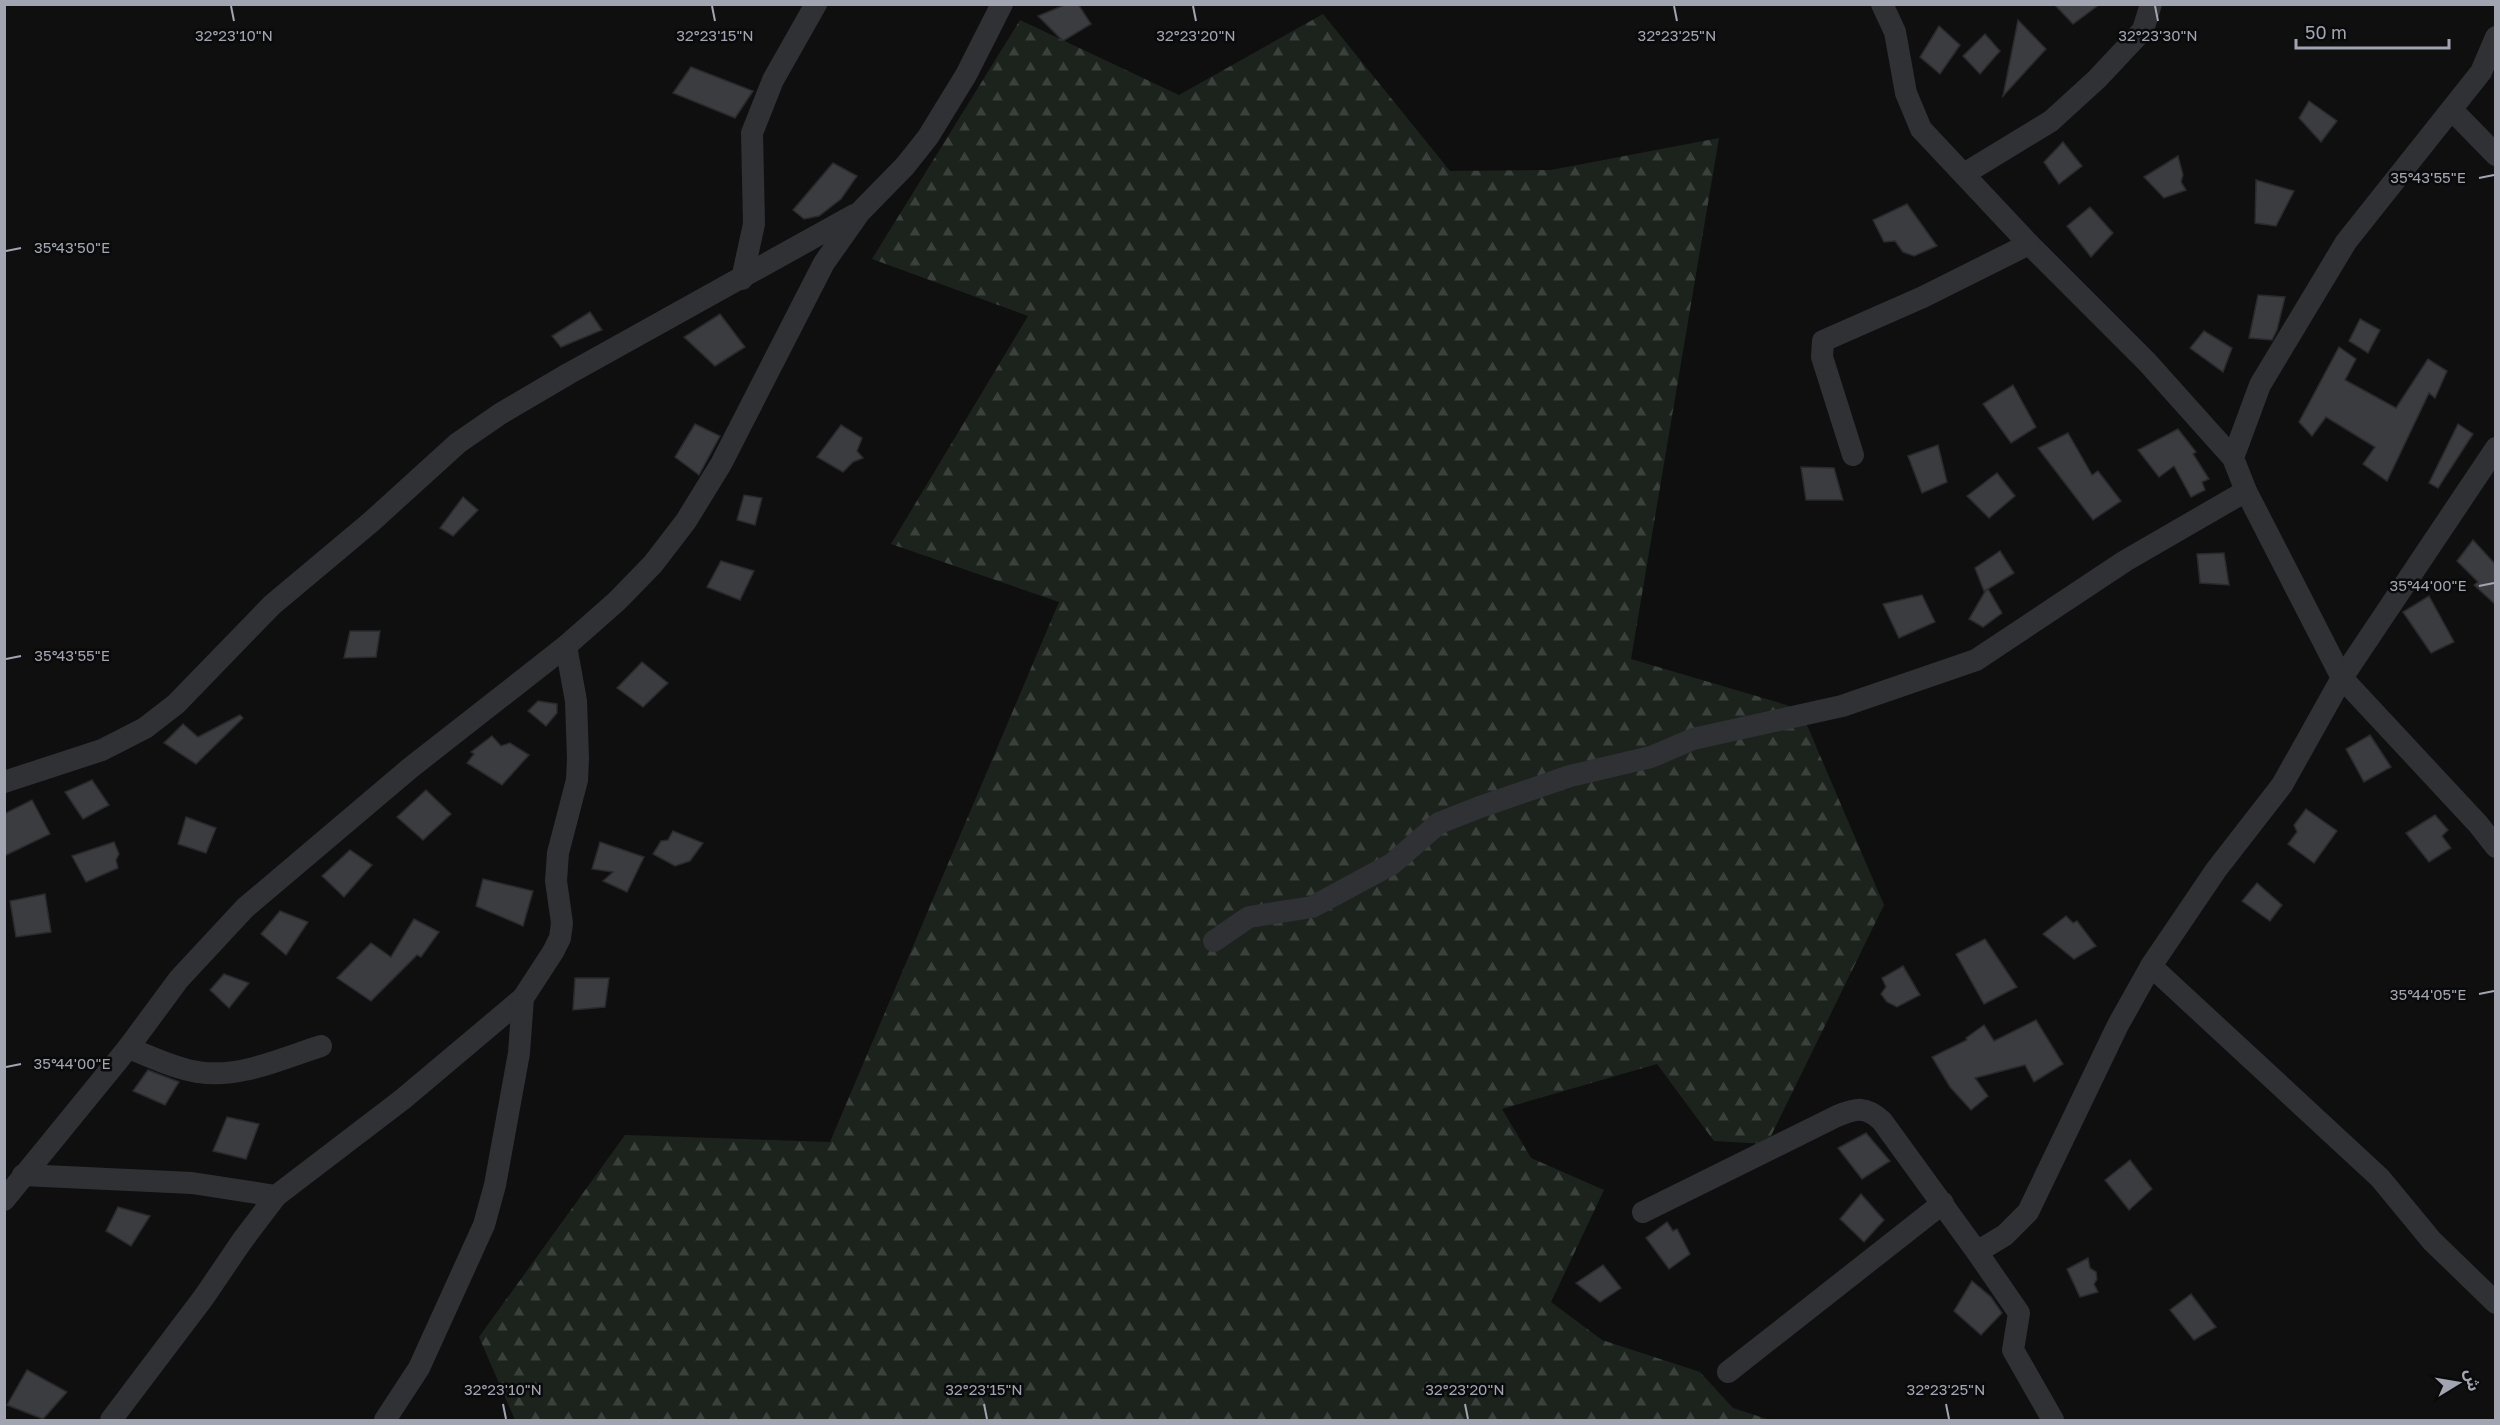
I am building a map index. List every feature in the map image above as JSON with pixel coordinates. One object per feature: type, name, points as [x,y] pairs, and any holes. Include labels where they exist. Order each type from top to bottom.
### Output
[{"type":"street","points":[[742,279],[754,224],[752,133],[772,81],[816,4]]},
{"type":"street","points":[[4,1200],[128,1048],[178,979],[245,908],[409,769],[566,645],[617,601],[653,564],[686,521],[721,464],[824,263],[860,212],[905,166],[928,137],[966,75],[1002,4]]},
{"type":"street","points":[[1882,4],[1895,33],[1906,93],[1921,129],[2028,244],[2147,362],[2233,458],[2247,491],[2342,678],[2478,824],[2496,847]]},
{"type":"street","points":[[1964,174],[2050,121],[2097,79],[2143,30],[2151,4]]},
{"type":"street","points":[[2233,458],[2260,385],[2346,242],[2452,110],[2488,77],[2496,37]]},
{"type":"street","points":[[2452,110],[2496,155]]},
{"type":"street","points":[[4,782],[102,750],[145,728],[176,704],[272,605],[371,522],[458,443],[500,414],[568,374],[860,212]]},
{"type":"street","points":[[1853,455],[1822,357],[1823,341],[1923,297],[2028,244]]},
{"type":"street","points":[[1977,1252],[2005,1235],[2028,1212],[2118,1025],[2151,966],[2216,870],[2282,785],[2342,678],[2496,448]]},
{"type":"street","points":[[1215,941],[1249,917],[1312,907],[1392,864],[1439,823],[1480,807],[1570,776],[1651,757],[1693,739],[1842,706],[1976,660],[2125,561],[2247,491]]},
{"type":"street","points":[[111,1420],[204,1298],[242,1241],[276,1196],[402,1099],[523,998],[560,939],[561,909],[556,881],[558,853],[577,780],[578,758],[576,701],[566,645]]},
{"type":"street","points":[[2151,966],[2380,1178],[2432,1241],[2496,1303]]},
{"type":"street","points":[[385,1420],[419,1368],[472,1258],[487,1216],[519,1053],[523,998]]},
{"type":"street","points":[[128,1048],[197,1072],[216,1074],[232,1072],[321,1046]]},
{"type":"street","points":[[1643,1212],[1855,1109],[1869,1110],[1882,1121],[1943,1203],[2019,1313],[2013,1350],[2053,1420]]},
{"type":"street","points":[[23,1175],[192,1184],[276,1196]]},
{"type":"street","points":[[1728,1372],[1943,1203]]},
{"type":"green space","points":[[1323,14],[1450,171],[1551,170],[1719,138],[1631,659],[1800,709],[1884,905],[1767,1144],[1714,1141],[1657,1064],[1502,1109],[1531,1158],[1604,1190],[1551,1302],[1602,1340],[1700,1372],[1733,1408],[1770,1420],[515,1420],[479,1337],[625,1135],[830,1142],[1059,602],[891,544],[1028,316],[872,259],[1020,20],[1179,95]]},
{"type":"building","points":[[1067,4],[1078,4],[1091,24],[1063,41],[1038,16]]},
{"type":"building","points":[[2054,4],[2100,4],[2073,24]]},
{"type":"building","points":[[2018,20],[2046,49],[2003,96]]},
{"type":"building","points":[[1939,26],[1960,45],[1940,74],[1920,57]]},
{"type":"building","points":[[1985,34],[2000,51],[1980,74],[1963,56]]},
{"type":"building","points":[[691,67],[753,91],[735,118],[673,93]]},
{"type":"building","points":[[2309,101],[2337,121],[2321,142],[2299,118]]},
{"type":"building","points":[[2063,142],[2082,166],[2059,184],[2044,162]]},
{"type":"building","points":[[2178,156],[2183,175],[2181,182],[2186,190],[2164,198],[2144,177]]},
{"type":"building","points":[[833,163],[857,176],[841,199],[819,216],[804,219],[793,210]]},
{"type":"building","points":[[2256,180],[2294,191],[2276,226],[2255,223]]},
{"type":"building","points":[[1907,204],[1937,246],[1914,256],[1903,252],[1895,241],[1884,242],[1873,220]]},
{"type":"building","points":[[2090,207],[2113,233],[2091,257],[2067,226]]},
{"type":"building","points":[[2258,295],[2285,297],[2277,330],[2272,340],[2249,338]]},
{"type":"building","points":[[590,312],[602,330],[561,347],[552,336]]},
{"type":"building","points":[[720,314],[745,347],[715,366],[684,337]]},
{"type":"building","points":[[2360,319],[2380,330],[2368,353],[2349,341]]},
{"type":"building","points":[[2204,331],[2232,348],[2223,372],[2190,348]]},
{"type":"building","points":[[2339,347],[2356,359],[2345,380],[2396,408],[2428,359],[2447,371],[2435,398],[2429,393],[2387,481],[2363,464],[2375,447],[2326,417],[2312,436],[2299,422]]},
{"type":"building","points":[[2013,385],[2036,427],[2011,443],[1983,404]]},
{"type":"building","points":[[695,424],[720,436],[699,475],[675,457]]},
{"type":"building","points":[[2458,424],[2473,434],[2438,488],[2429,483]]},
{"type":"building","points":[[841,425],[862,438],[857,451],[863,458],[853,462],[843,472],[817,457]]},
{"type":"building","points":[[2178,429],[2196,452],[2193,454],[2209,479],[2202,482],[2205,490],[2191,497],[2174,466],[2159,477],[2138,450]]},
{"type":"building","points":[[2068,433],[2092,475],[2098,471],[2121,501],[2093,520],[2038,448]]},
{"type":"building","points":[[1938,445],[1947,482],[1922,493],[1908,456]]},
{"type":"building","points":[[1801,467],[1834,468],[1843,500],[1806,500]]},
{"type":"building","points":[[1997,473],[2015,496],[1989,518],[1967,496]]},
{"type":"building","points":[[744,495],[762,498],[755,525],[737,520]]},
{"type":"building","points":[[463,497],[478,510],[453,536],[440,528]]},
{"type":"building","points":[[2473,540],[2496,565],[2496,605],[2474,585],[2478,582],[2457,561]]},
{"type":"building","points":[[2000,551],[2014,573],[1988,589],[2002,613],[1983,627],[1969,619],[1986,590],[1984,591],[1975,568]]},
{"type":"building","points":[[2224,553],[2229,585],[2200,583],[2197,554]]},
{"type":"building","points":[[721,561],[754,571],[740,600],[707,587]]},
{"type":"building","points":[[1922,595],[1935,622],[1899,638],[1883,604]]},
{"type":"building","points":[[2429,596],[2454,642],[2431,653],[2403,612]]},
{"type":"building","points":[[350,631],[380,631],[376,657],[344,658]]},
{"type":"building","points":[[642,662],[668,683],[643,707],[617,688]]},
{"type":"building","points":[[538,701],[557,704],[557,713],[546,726],[528,711]]},
{"type":"building","points":[[240,715],[243,718],[196,764],[164,743],[183,724],[198,737]]},
{"type":"building","points":[[2370,735],[2391,767],[2364,782],[2346,749]]},
{"type":"building","points":[[492,736],[501,746],[510,743],[529,755],[502,785],[467,763],[474,754],[471,752]]},
{"type":"building","points":[[92,780],[109,805],[83,819],[65,792]]},
{"type":"building","points":[[426,790],[451,814],[423,840],[397,817]]},
{"type":"building","points":[[32,800],[50,834],[4,856],[4,814]]},
{"type":"building","points":[[2306,809],[2337,831],[2314,863],[2288,844],[2297,832],[2294,825]]},
{"type":"building","points":[[2435,815],[2448,830],[2442,836],[2451,848],[2429,862],[2406,833]]},
{"type":"building","points":[[186,817],[216,828],[206,853],[178,844]]},
{"type":"building","points":[[673,831],[703,843],[690,861],[675,866],[653,854],[661,841],[668,840]]},
{"type":"building","points":[[114,842],[119,854],[116,860],[118,868],[86,882],[72,856]]},
{"type":"building","points":[[600,842],[644,857],[627,892],[603,881],[613,872],[592,869]]},
{"type":"building","points":[[350,850],[372,865],[344,897],[322,876]]},
{"type":"building","points":[[483,879],[533,891],[523,926],[476,906]]},
{"type":"building","points":[[2257,883],[2282,905],[2270,921],[2242,901]]},
{"type":"building","points":[[45,894],[51,932],[16,937],[10,901]]},
{"type":"building","points":[[280,911],[308,922],[286,955],[261,934]]},
{"type":"building","points":[[2066,916],[2073,923],[2077,921],[2096,946],[2074,959],[2043,934]]},
{"type":"building","points":[[414,919],[439,932],[421,957],[417,955],[371,1001],[337,978],[371,943],[391,957]]},
{"type":"building","points":[[1985,939],[2017,987],[1984,1004],[1956,954]]},
{"type":"building","points":[[1903,966],[1920,995],[1897,1007],[1887,1002],[1881,994],[1886,987],[1882,978]]},
{"type":"building","points":[[224,974],[249,983],[229,1008],[210,990]]},
{"type":"building","points":[[575,978],[609,978],[605,1007],[573,1010]]},
{"type":"building","points":[[2036,1020],[2063,1064],[2034,1082],[2025,1065],[1975,1078],[1988,1096],[1971,1110],[1950,1087],[1932,1057],[1967,1040],[1966,1038],[1984,1025],[1994,1041]]},
{"type":"building","points":[[148,1070],[179,1082],[165,1105],[133,1091]]},
{"type":"building","points":[[227,1117],[259,1124],[246,1159],[213,1151]]},
{"type":"building","points":[[1866,1133],[1890,1161],[1862,1179],[1838,1148]]},
{"type":"building","points":[[2130,1160],[2152,1189],[2129,1210],[2105,1180]]},
{"type":"building","points":[[1861,1194],[1884,1220],[1864,1242],[1840,1219]]},
{"type":"building","points":[[118,1207],[150,1216],[131,1246],[106,1231]]},
{"type":"building","points":[[1667,1222],[1673,1231],[1677,1229],[1690,1254],[1669,1269],[1646,1238]]},
{"type":"building","points":[[2088,1258],[2090,1268],[2096,1272],[2097,1279],[2094,1284],[2098,1292],[2080,1297],[2067,1269]]},
{"type":"building","points":[[1603,1265],[1621,1288],[1600,1302],[1576,1283]]},
{"type":"building","points":[[1972,1281],[1991,1297],[2002,1313],[1981,1335],[1954,1311]]},
{"type":"building","points":[[2191,1294],[2216,1327],[2194,1340],[2170,1310]]},
{"type":"building","points":[[27,1370],[67,1392],[43,1419],[7,1405]]}]
